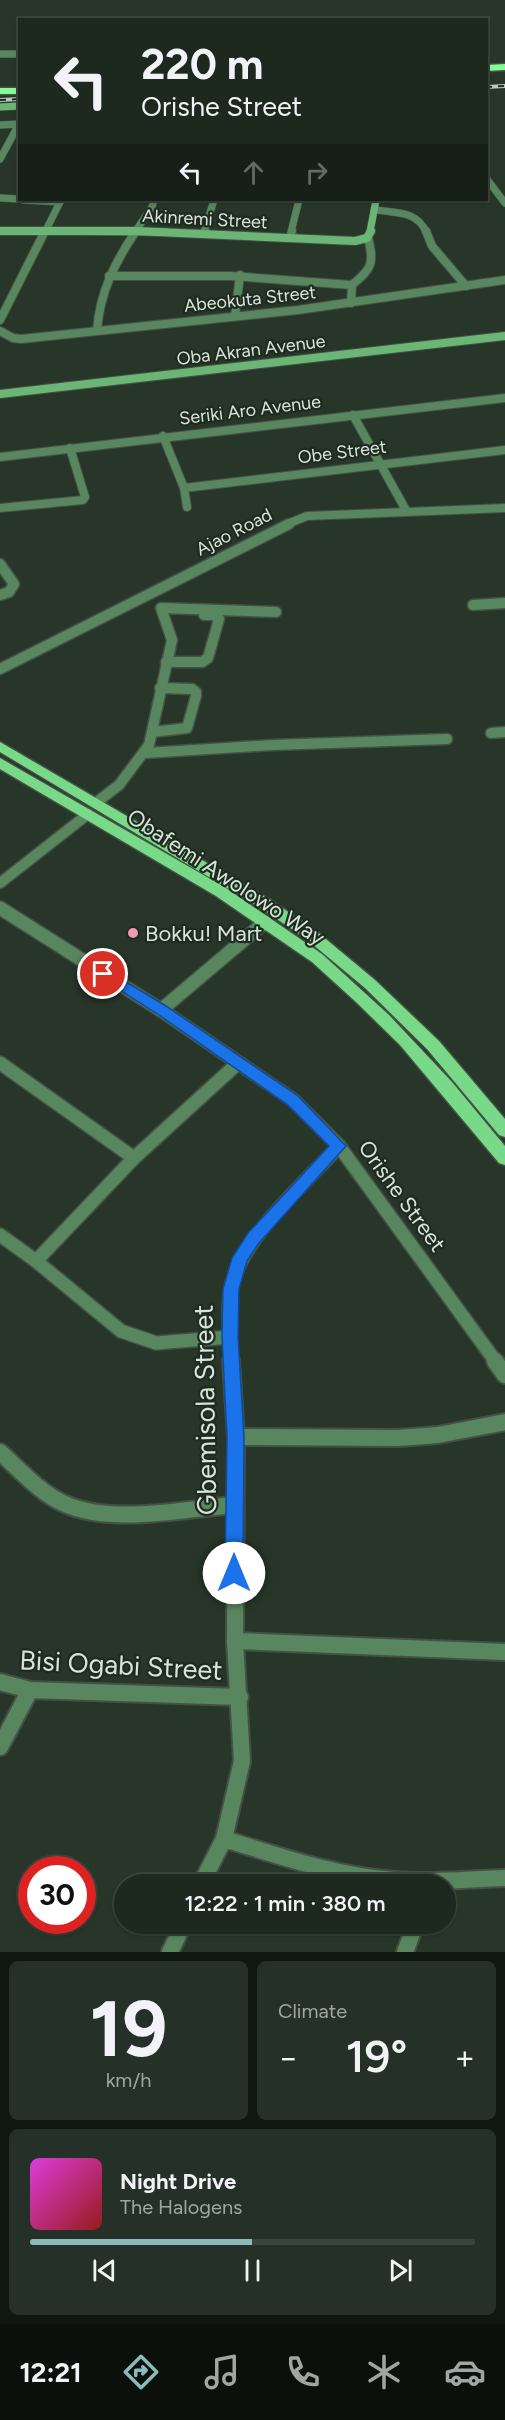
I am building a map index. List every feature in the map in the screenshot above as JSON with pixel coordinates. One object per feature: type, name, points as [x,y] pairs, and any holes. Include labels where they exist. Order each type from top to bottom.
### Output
[{"type":"highway","points":[[488,68],[505,67]]},
{"type":"highway","points":[[488,74],[505,73]]},
{"type":"highway","points":[[0,82],[18,81]]},
{"type":"highway","points":[[0,92],[18,91]]},
{"type":"main road","points":[[0,107],[18,106]]},
{"type":"main road","points":[[368,237],[376,210],[376,201]]},
{"type":"main road","name":"Akinremi Street","points":[[0,231],[136,231],[355,241],[368,237]]},
{"type":"main road","name":"Oba Akran Avenue","points":[[0,396],[13,392],[505,336]]},
{"type":"main road","name":"Oba Akran Avenue","points":[[0,396],[24,396],[505,344]]},
{"type":"main road","name":"Obafemi Awolowo Way","points":[[0,746],[265,922],[338,976],[395,1029],[499,1138],[505,1158]]},
{"type":"main road","name":"Obafemi Awolowo Way","points":[[0,763],[92,808],[264,903],[310,934],[370,984],[433,1045],[505,1130]]},
{"type":"street","points":[[0,54],[18,54]]},
{"type":"street","points":[[0,125],[18,124]]},
{"type":"street","points":[[0,159],[18,126]]},
{"type":"street","points":[[488,181],[505,203]]},
{"type":"street","points":[[0,198],[18,199]]},
{"type":"street","points":[[0,320],[61,201]]},
{"type":"street","points":[[97,330],[97,313],[109,276],[154,201]]},
{"type":"street","points":[[204,234],[214,201]]},
{"type":"street","points":[[290,238],[299,201]]},
{"type":"street","points":[[376,210],[408,214],[417,218],[424,227],[432,246],[466,286]]},
{"type":"street","points":[[109,276],[240,275],[352,285],[369,271],[372,256],[368,237]]},
{"type":"street","points":[[235,316],[240,275]]},
{"type":"street","name":"Abeokuta Street","points":[[0,331],[13,338],[21,339],[351,303],[505,280]]},
{"type":"street","points":[[351,303],[352,285]]},
{"type":"street","name":"Seriki Aro Avenue","points":[[0,457],[164,436],[505,398]]},
{"type":"street","points":[[353,415],[406,512]]},
{"type":"street","points":[[164,436],[184,488],[187,507]]},
{"type":"street","points":[[0,508],[83,500],[85,497],[69,448]]},
{"type":"street","name":"Obe Street","points":[[184,488],[505,450]]},
{"type":"street","name":"Ajao Road","points":[[0,669],[298,519],[317,514],[505,508]]},
{"type":"street","points":[[0,564],[14,584],[9,592],[0,595]]},
{"type":"street","points":[[473,605],[505,603]]},
{"type":"street","points":[[0,883],[119,785],[146,753],[159,688],[172,640],[161,608],[276,612]]},
{"type":"street","points":[[162,614],[214,615],[219,619],[208,658],[202,662],[166,662]]},
{"type":"street","points":[[152,732],[187,728],[196,696],[196,692],[192,689],[159,688]]},
{"type":"street","points":[[490,733],[505,732]]},
{"type":"street","points":[[146,753],[273,745],[447,739]]},
{"type":"street","name":"Orishe Street","points":[[0,908],[161,1010],[237,1064],[293,1100],[339,1146],[505,1375]]},
{"type":"street","points":[[161,1010],[265,922]]},
{"type":"street","points":[[0,1063],[134,1158]]},
{"type":"street","points":[[36,1261],[134,1158],[237,1064]]},
{"type":"street","name":"Gbemisola Street","points":[[206,1874],[224,1839],[243,1761],[235,1641],[236,1437],[230,1337],[231,1289],[240,1258],[259,1232],[339,1146]]},
{"type":"street","points":[[0,1235],[36,1261],[121,1331],[146,1342],[156,1343],[230,1337]]},
{"type":"street","points":[[236,1437],[398,1438],[438,1435],[505,1422]]},
{"type":"street","points":[[0,1452],[47,1493],[77,1510],[120,1514],[234,1505]]},
{"type":"street","points":[[235,1641],[505,1652]]},
{"type":"street","name":"Bisi Ogabi Street","points":[[0,1682],[30,1690],[240,1697]]},
{"type":"street","points":[[0,1747],[30,1690]]},
{"type":"street","points":[[224,1839],[356,1874]]},
{"type":"street","points":[[456,1881],[505,1878]]},
{"type":"street","points":[[170,1952],[179,1934]]},
{"type":"street","points":[[405,1952],[412,1934]]},
{"type":"railway","points":[[488,87],[505,86]]},
{"type":"railway","points":[[0,100],[18,99]]},
{"type":"place","name":"Bokku! Mart","points":[[133,933]]},
{"type":"route","points":[[103,974],[161,1010],[237,1064],[293,1100],[339,1146],[254,1238],[240,1258],[231,1289],[230,1337],[236,1437],[234,1573]]}]
